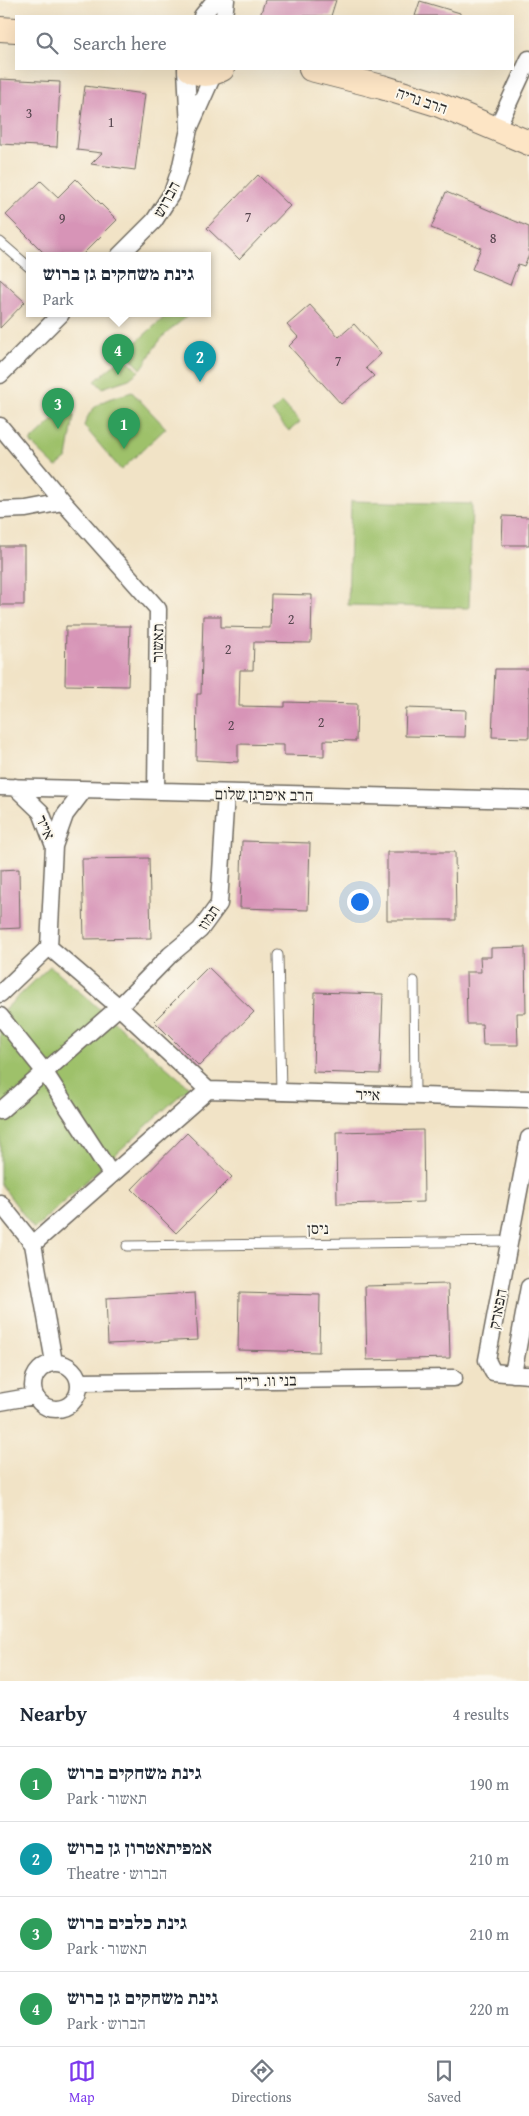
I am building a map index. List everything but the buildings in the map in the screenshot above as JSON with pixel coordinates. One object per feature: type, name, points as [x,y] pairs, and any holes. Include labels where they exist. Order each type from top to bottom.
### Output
[{"type":"street","points":[[203,15],[215,0]]},
{"type":"street","points":[[224,15],[226,0]]},
{"type":"street","points":[[0,29],[15,30]]},
{"type":"street","points":[[496,128],[529,59]]},
{"type":"street","name":"הברוש","points":[[123,252],[154,221],[172,193],[180,170],[189,129],[188,70]]},
{"type":"street","points":[[190,70],[200,74],[218,71]]},
{"type":"street","name":"הרב נריה","points":[[315,70],[382,86],[437,104],[529,143]]},
{"type":"street","name":"הברוש","points":[[189,129],[218,71]]},
{"type":"street","points":[[0,375],[58,317]]},
{"type":"street","name":"תאשור","points":[[0,426],[63,502],[158,609],[156,791]]},
{"type":"street","points":[[0,510],[26,509],[63,502]]},
{"type":"street","name":"הרב איפרגן שלום","points":[[7,787],[529,800]]},
{"type":"street","name":"אייר","points":[[7,787],[41,812],[54,846]]},
{"type":"street","name":"אייר","points":[[49,948],[54,846],[65,815],[84,790]]},
{"type":"street","name":"תמוז","points":[[119,1007],[170,955],[200,930],[219,904],[226,793]]},
{"type":"street","points":[[0,994],[49,948],[119,1007],[208,1090],[33,1244]]},
{"type":"street","points":[[0,1111],[119,1007]]},
{"type":"street","points":[[0,1016],[44,1071],[112,1174]]},
{"type":"street","name":"אייר","points":[[208,1090],[529,1098]]},
{"type":"street","name":"הפארק","points":[[529,1138],[487,1360],[492,1372],[521,1374],[529,1287]]},
{"type":"street","points":[[0,1203],[33,1244],[54,1362]]},
{"type":"street","points":[[54,1362],[67,1365],[73,1370],[79,1382],[77,1396],[66,1407],[51,1409],[38,1402],[34,1396],[32,1381],[35,1374],[40,1368],[54,1362]]},
{"type":"street","name":"בני וו. רייך","points":[[79,1382],[454,1378]]},
{"type":"street","points":[[0,1402],[34,1396]]},
{"type":"lane","points":[[0,242],[26,264]]},
{"type":"lane","points":[[278,955],[281,1092]]},
{"type":"lane","points":[[414,981],[416,1096]]},
{"type":"lane","name":"ניסן","points":[[127,1246],[510,1241]]},
{"type":"green space","points":[[165,317],[186,317],[162,339],[141,369],[125,352]]},
{"type":"green space","points":[[124,356],[139,371],[129,379],[102,388],[95,381]]},
{"type":"green space","points":[[132,392],[166,428],[121,470],[84,426],[87,417],[102,402]]},
{"type":"green space","points":[[282,402],[300,422],[289,431],[272,412]]},
{"type":"green space","points":[[65,409],[74,416],[67,458],[56,467],[30,442]]},
{"type":"green space","points":[[351,501],[472,504],[469,608],[348,605]]},
{"type":"green space","points":[[50,966],[189,1087],[34,1229],[0,1183],[0,1014]]},
{"type":"place","name":"גינת משחקים גן ברוש","points":[[118,375]]},
{"type":"place","name":"אמפיתאטרון גן ברוש","points":[[200,382]]},
{"type":"place","name":"גינת כלבים ברוש","points":[[58,429]]},
{"type":"place","name":"גינת משחקים ברוש","points":[[124,449]]}]
